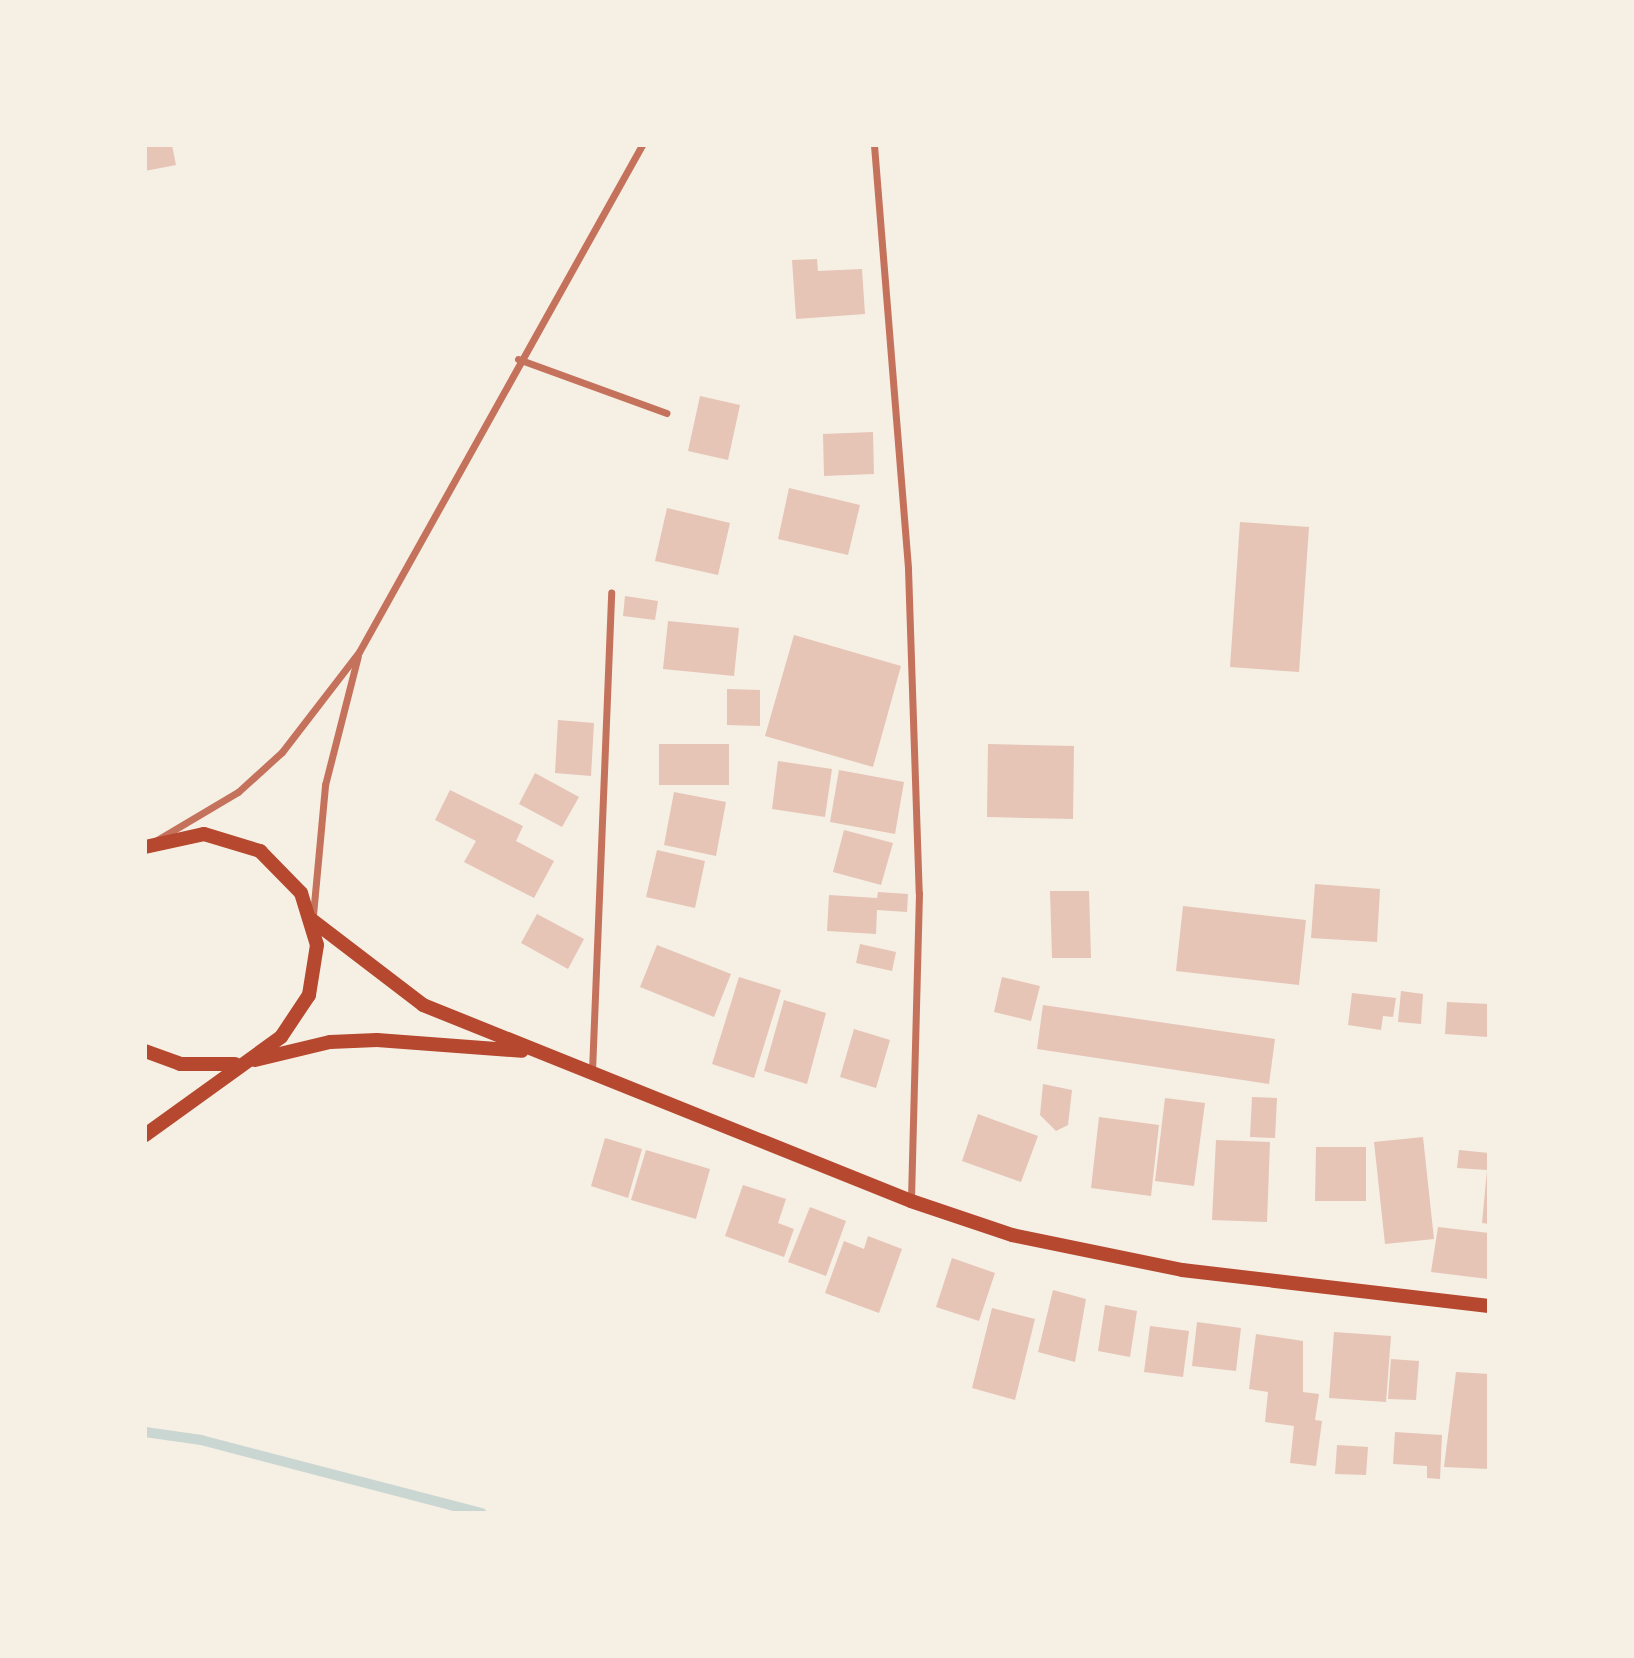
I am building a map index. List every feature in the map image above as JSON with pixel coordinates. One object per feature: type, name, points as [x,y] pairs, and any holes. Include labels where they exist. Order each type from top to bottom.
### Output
[{"type":"main road","points":[[145,1135],[238,1063],[281,1037],[309,995],[317,945],[312,920],[301,892],[260,851],[204,834],[146,846]]},
{"type":"main road","points":[[312,920],[423,1005],[911,1201],[1086,1254],[1489,1306]]},
{"type":"main road","points":[[145,1051],[180,1064],[238,1063],[330,1042],[377,1040],[538,1052]]},
{"type":"street","points":[[146,846],[246,784],[282,752],[359,652],[518,359],[642,145]]},
{"type":"street","points":[[874,145],[908,569],[918,880],[911,1201]]},
{"type":"street","points":[[518,359],[666,413]]},
{"type":"street","points":[[592,1071],[611,592]]},
{"type":"street","points":[[312,920],[325,785],[359,652]]},
{"type":"building","points":[[145,145],[172,145],[176,165],[145,171]]},
{"type":"building","points":[[817,259],[818,271],[862,269],[865,314],[796,319],[792,260]]},
{"type":"building","points":[[700,396],[740,405],[728,460],[688,451]]},
{"type":"building","points":[[873,432],[874,474],[824,476],[823,434]]},
{"type":"building","points":[[789,488],[860,505],[848,555],[778,539]]},
{"type":"building","points":[[667,508],[730,523],[718,575],[655,561]]},
{"type":"building","points":[[1240,522],[1309,527],[1299,672],[1230,667]]},
{"type":"building","points":[[625,596],[658,601],[655,620],[623,616]]},
{"type":"building","points":[[668,621],[739,628],[734,676],[663,669]]},
{"type":"building","points":[[794,635],[901,666],[873,767],[765,736]]},
{"type":"building","points":[[727,689],[760,690],[760,726],[727,725]]},
{"type":"building","points":[[558,720],[594,723],[591,776],[555,773]]},
{"type":"building","points":[[659,744],[729,744],[729,785],[659,785]]},
{"type":"building","points":[[988,744],[1074,746],[1073,819],[987,817]]},
{"type":"building","points":[[778,761],[832,769],[825,817],[772,809]]},
{"type":"building","points":[[839,770],[904,782],[895,834],[830,822]]},
{"type":"building","points":[[535,773],[579,797],[562,827],[519,804]]},
{"type":"building","points":[[450,790],[523,826],[516,841],[554,861],[534,898],[464,862],[476,841],[435,820]]},
{"type":"building","points":[[674,792],[726,802],[716,856],[664,845]]},
{"type":"building","points":[[844,830],[893,843],[881,885],[833,872]]},
{"type":"building","points":[[657,850],[705,861],[695,908],[646,897]]},
{"type":"building","points":[[1315,884],[1380,889],[1377,942],[1311,938]]},
{"type":"building","points":[[1050,891],[1089,891],[1091,958],[1052,958]]},
{"type":"building","points":[[878,892],[908,894],[907,912],[877,910],[876,934],[827,931],[829,895],[877,898]]},
{"type":"building","points":[[1183,906],[1306,920],[1299,985],[1176,971]]},
{"type":"building","points":[[537,914],[584,939],[568,969],[521,943]]},
{"type":"building","points":[[860,944],[896,952],[892,971],[856,963]]},
{"type":"building","points":[[657,945],[731,974],[714,1017],[640,987]]},
{"type":"building","points":[[739,977],[781,990],[754,1078],[712,1064]]},
{"type":"building","points":[[1002,977],[1040,986],[1031,1021],[994,1012]]},
{"type":"building","points":[[1401,991],[1423,994],[1421,1024],[1398,1022]]},
{"type":"building","points":[[1352,993],[1396,998],[1393,1017],[1383,1016],[1381,1030],[1348,1025]]},
{"type":"building","points":[[784,1000],[826,1013],[807,1084],[764,1071]]},
{"type":"building","points":[[1447,1002],[1489,1004],[1488,1037],[1445,1034]]},
{"type":"building","points":[[1043,1005],[1275,1039],[1269,1084],[1037,1049]]},
{"type":"building","points":[[854,1029],[890,1040],[876,1088],[840,1077]]},
{"type":"building","points":[[1043,1084],[1072,1090],[1068,1125],[1056,1131],[1040,1115]]},
{"type":"building","points":[[1252,1097],[1277,1098],[1275,1138],[1250,1137]]},
{"type":"building","points":[[1165,1098],[1205,1103],[1194,1186],[1155,1181]]},
{"type":"building","points":[[978,1114],[1038,1136],[1021,1182],[962,1161]]},
{"type":"building","points":[[1099,1117],[1159,1125],[1151,1196],[1091,1188]]},
{"type":"building","points":[[1423,1137],[1434,1239],[1385,1244],[1374,1142]]},
{"type":"building","points":[[605,1138],[642,1149],[628,1198],[591,1186]]},
{"type":"building","points":[[1216,1140],[1270,1142],[1267,1222],[1212,1220]]},
{"type":"building","points":[[1316,1147],[1366,1147],[1366,1201],[1315,1201]]},
{"type":"building","points":[[646,1150],[710,1169],[696,1219],[631,1200]]},
{"type":"building","points":[[1459,1150],[1489,1153],[1489,1224],[1482,1223],[1487,1170],[1457,1168]]},
{"type":"building","points":[[743,1185],[786,1199],[778,1223],[794,1229],[784,1257],[725,1236]]},
{"type":"building","points":[[810,1207],[846,1221],[826,1276],[788,1262]]},
{"type":"building","points":[[1438,1227],[1489,1233],[1488,1279],[1431,1272]]},
{"type":"building","points":[[868,1236],[902,1249],[879,1313],[825,1293],[844,1241],[864,1249]]},
{"type":"building","points":[[952,1258],[995,1273],[979,1321],[936,1307]]},
{"type":"building","points":[[1053,1290],[1086,1299],[1075,1362],[1038,1352]]},
{"type":"building","points":[[1105,1305],[1137,1311],[1130,1357],[1098,1351]]},
{"type":"building","points":[[992,1308],[1035,1319],[1015,1400],[972,1388]]},
{"type":"building","points":[[1197,1322],[1241,1328],[1236,1371],[1192,1366]]},
{"type":"building","points":[[1150,1326],[1189,1331],[1183,1377],[1144,1372]]},
{"type":"building","points":[[1334,1332],[1391,1336],[1386,1402],[1329,1398]]},
{"type":"building","points":[[1256,1334],[1303,1341],[1303,1392],[1319,1394],[1315,1420],[1322,1421],[1316,1466],[1290,1463],[1294,1426],[1265,1422],[1268,1392],[1249,1389]]},
{"type":"building","points":[[1391,1359],[1419,1361],[1416,1400],[1388,1399]]},
{"type":"building","points":[[1456,1372],[1489,1374],[1489,1469],[1444,1467]]},
{"type":"building","points":[[1395,1432],[1442,1435],[1440,1479],[1427,1478],[1427,1466],[1393,1464]]},
{"type":"building","points":[[1337,1445],[1368,1447],[1366,1475],[1335,1474]]},
{"type":"waterway","points":[[145,1432],[201,1440],[482,1513]]}]
